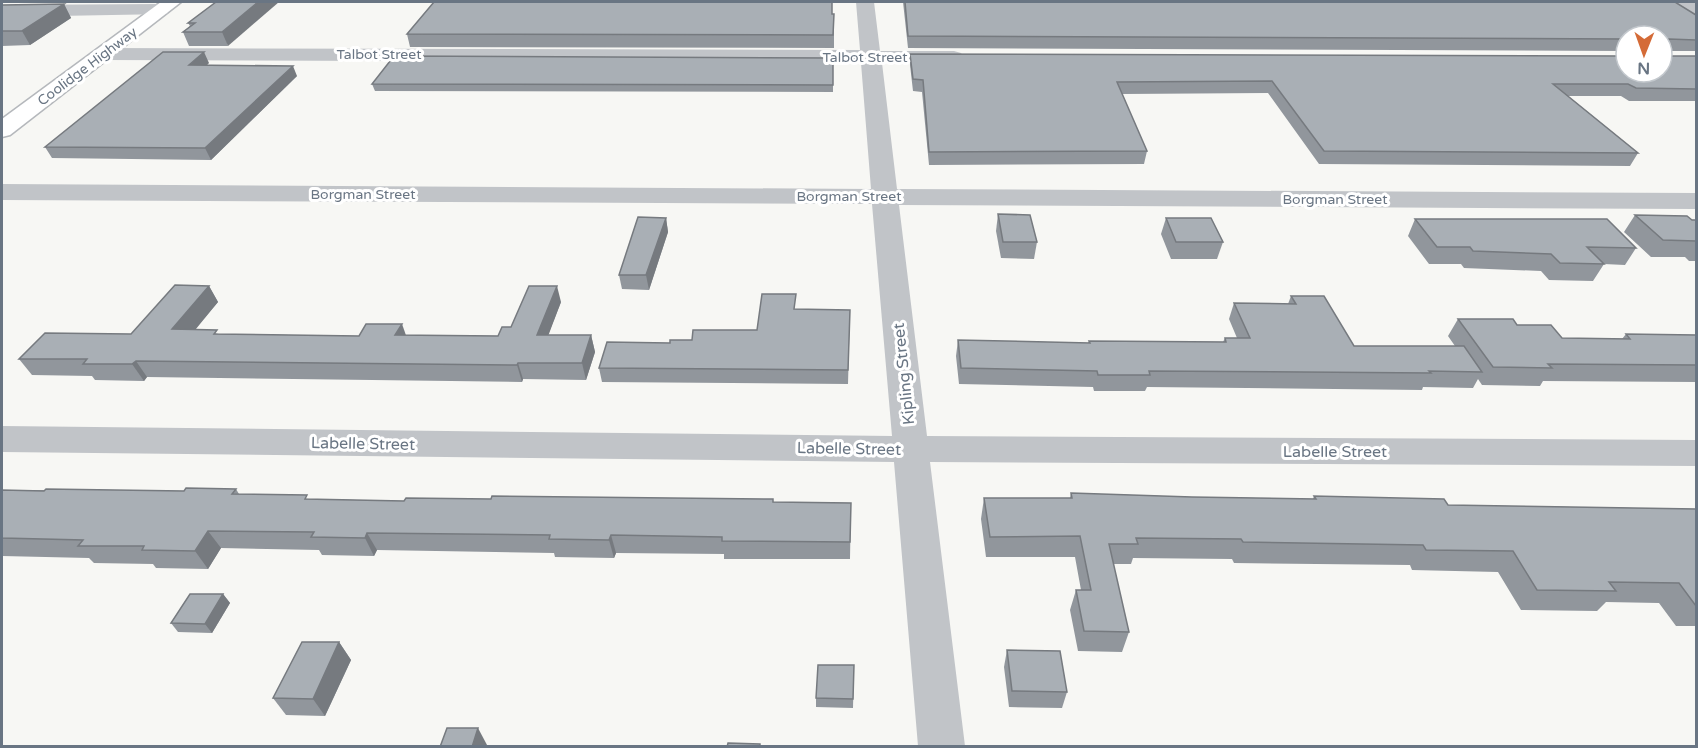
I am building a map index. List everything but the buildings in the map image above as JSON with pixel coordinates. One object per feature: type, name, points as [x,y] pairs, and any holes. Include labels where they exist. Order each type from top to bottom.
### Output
[{"type":"main road","name":"Coolidge Highway","points":[[2,130],[166,6]]},
{"type":"street","name":"Kipling Street","points":[[865,2],[941,747]]},
{"type":"street","points":[[1684,2],[1696,9]]},
{"type":"street","points":[[2,11],[166,6]]},
{"type":"street","name":"Talbot Street","points":[[104,54],[979,57]]},
{"type":"street","name":"Borgman Street","points":[[2,192],[1696,201]]},
{"type":"street","name":"Labelle Street","points":[[2,439],[910,449],[1696,453]]}]
